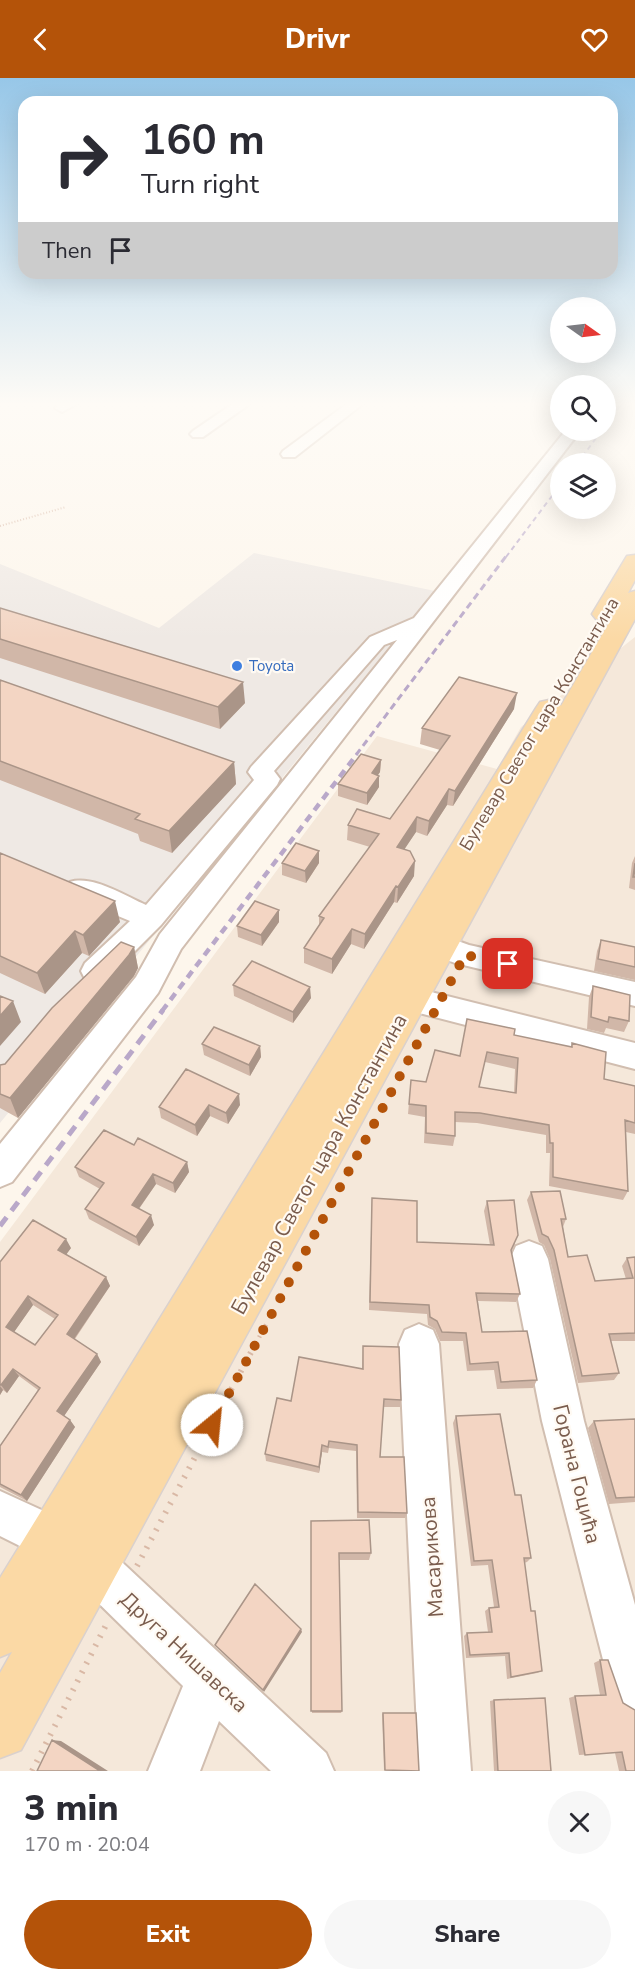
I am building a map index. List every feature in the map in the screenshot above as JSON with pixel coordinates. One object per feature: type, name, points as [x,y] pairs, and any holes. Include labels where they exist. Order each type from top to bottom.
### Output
[{"type":"main road","name":"Булевар Светог цара Константина","points":[[0,1729],[635,561]]},
{"type":"main road","name":"Булевар Светог цара Константина","points":[[0,1629],[90,1566],[635,598]]},
{"type":"street","points":[[0,1171],[147,985],[170,942],[533,482]]},
{"type":"street","points":[[78,987],[151,918],[268,779],[260,772],[377,641],[422,622]]},
{"type":"street","points":[[54,878],[151,918]]},
{"type":"street","points":[[441,946],[635,994]]},
{"type":"street","points":[[411,999],[635,1056]]},
{"type":"street","name":"Горана Гоцића","points":[[529,1258],[542,1330],[579,1491],[635,1687]]},
{"type":"street","name":"Масарикова","points":[[419,1344],[445,1771]]},
{"type":"street","name":"Друга Нишавска","points":[[0,1513],[90,1566],[211,1677],[308,1771]]},
{"type":"street","points":[[174,1771],[211,1677]]},
{"type":"path","points":[[0,526],[66,507]]},
{"type":"path","points":[[33,1771],[90,1566],[274,1310]]},
{"type":"shaded area","points":[[254,553],[435,591],[0,1123],[0,564],[159,628]]},
{"type":"shaded area","points":[[635,637],[635,1771],[0,1771],[0,1242],[377,736],[497,769],[521,727]]},
{"type":"building","points":[[0,608],[243,682],[218,707],[0,639]]},
{"type":"building","points":[[459,677],[517,693],[455,791],[449,789],[429,821],[417,817],[397,847],[410,851],[415,861],[365,934],[352,929],[332,959],[304,948],[324,918],[319,916],[379,834],[348,825],[357,809],[390,819],[450,736],[422,728]]},
{"type":"building","points":[[0,680],[234,762],[169,831],[135,819],[140,814],[0,761]]},
{"type":"building","points":[[361,754],[381,760],[372,773],[379,776],[367,793],[338,784]]},
{"type":"building","points":[[296,843],[319,851],[305,871],[282,863]]},
{"type":"building","points":[[0,853],[115,901],[83,935],[75,931],[37,973],[0,956]]},
{"type":"building","points":[[255,901],[279,910],[261,935],[237,926]]},
{"type":"building","points":[[601,940],[635,947],[635,967],[598,959]]},
{"type":"building","points":[[121,942],[134,947],[129,955],[10,1098],[0,1094],[0,1065],[5,1064],[52,1008]]},
{"type":"building","points":[[252,961],[310,987],[293,1012],[233,985]]},
{"type":"building","points":[[593,986],[630,995],[629,1021],[609,1017],[608,1022],[591,1017]]},
{"type":"building","points":[[0,996],[13,1001],[0,1016]]},
{"type":"building","points":[[467,1019],[515,1029],[514,1035],[572,1047],[572,1043],[606,1052],[604,1079],[635,1086],[635,1123],[625,1120],[628,1191],[553,1177],[553,1143],[550,1143],[549,1125],[480,1113],[455,1112],[455,1136],[426,1133],[426,1106],[409,1104],[411,1080],[426,1082],[435,1050],[460,1056]],"holes":[[[487,1052],[518,1058],[516,1093],[479,1087]]]},
{"type":"building","points":[[214,1027],[260,1046],[249,1065],[202,1044]]},
{"type":"building","points":[[186,1069],[239,1094],[226,1113],[209,1105],[195,1125],[159,1107]]},
{"type":"building","points":[[104,1130],[134,1145],[138,1138],[187,1162],[173,1183],[153,1174],[132,1205],[151,1215],[136,1237],[85,1209],[104,1183],[75,1167]]},
{"type":"building","points":[[560,1191],[566,1219],[561,1219],[568,1257],[587,1255],[595,1281],[633,1278],[627,1258],[635,1257],[635,1333],[609,1334],[619,1373],[582,1376],[554,1250],[548,1237],[542,1234],[531,1192]]},
{"type":"building","points":[[372,1198],[417,1201],[417,1242],[494,1245],[487,1201],[514,1200],[518,1235],[511,1250],[520,1294],[476,1293],[482,1332],[527,1331],[537,1380],[501,1382],[498,1362],[470,1364],[466,1333],[442,1332],[437,1321],[430,1317],[429,1305],[370,1302]]},
{"type":"building","points":[[33,1220],[66,1239],[58,1250],[106,1277],[67,1334],[97,1354],[57,1411],[70,1420],[21,1495],[0,1484],[0,1446],[40,1388],[13,1369],[0,1385],[0,1262]],"holes":[[[28,1296],[58,1315],[35,1345],[6,1327]]]},
{"type":"building","points":[[363,1346],[399,1347],[401,1400],[384,1399],[380,1457],[404,1457],[407,1513],[358,1512],[357,1445],[329,1441],[328,1447],[322,1445],[319,1467],[265,1454],[277,1398],[291,1401],[299,1357],[363,1369]]},
{"type":"building","points":[[500,1414],[515,1495],[521,1495],[531,1558],[524,1558],[531,1611],[535,1611],[542,1671],[511,1677],[509,1653],[470,1655],[467,1633],[492,1632],[489,1608],[499,1607],[492,1560],[474,1561],[456,1416]]},
{"type":"building","points":[[635,1419],[635,1497],[616,1498],[594,1421]]},
{"type":"building","points":[[369,1520],[371,1553],[339,1553],[342,1711],[311,1711],[311,1521]]},
{"type":"building","points":[[255,1584],[301,1629],[263,1690],[215,1645]]},
{"type":"building","points":[[600,1660],[608,1660],[623,1703],[635,1710],[635,1771],[626,1771],[622,1752],[585,1755],[575,1696],[606,1695]]},
{"type":"building","points":[[545,1698],[551,1771],[498,1771],[494,1700]]},
{"type":"building","points":[[383,1713],[416,1713],[419,1771],[385,1770]]},
{"type":"building","points":[[52,1740],[100,1771],[37,1771]]},
{"type":"railway","points":[[506,557],[550,499]]},
{"type":"railway","points":[[356,755],[507,555]]},
{"type":"railway","points":[[162,1011],[357,754]]},
{"type":"railway","points":[[0,1226],[163,1010]]},
{"type":"place","name":"Toyota","points":[[237,666]]},
{"type":"route","points":[[212,1425],[465,955],[508,964]]}]
